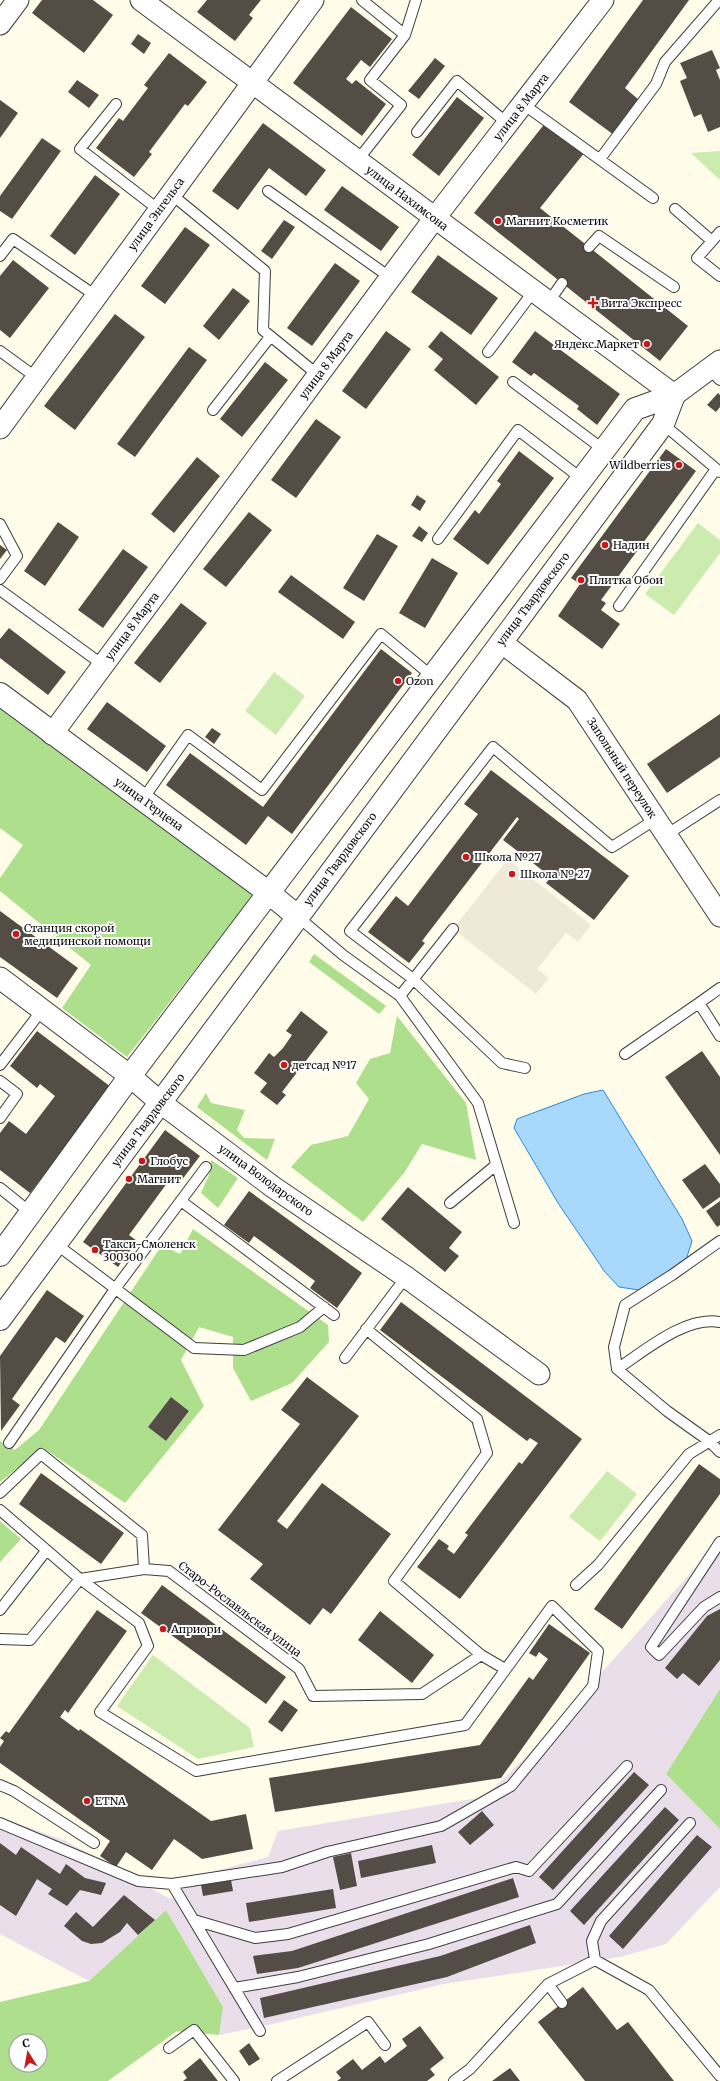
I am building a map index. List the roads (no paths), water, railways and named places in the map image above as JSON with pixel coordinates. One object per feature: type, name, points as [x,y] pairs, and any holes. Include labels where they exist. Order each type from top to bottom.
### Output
[{"type":"street","points":[[0,24],[18,0]]},
{"type":"street","name":"улица Нахимсона","points":[[140,0],[434,219],[674,395]]},
{"type":"street","name":"улица Энгельса","points":[[0,428],[313,0]]},
{"type":"street","name":"улица 8 Марта","points":[[52,734],[434,219],[508,124],[600,1]]},
{"type":"street","points":[[0,1255],[130,1076],[635,409],[674,395],[716,370]]},
{"type":"street","name":"улица Твардовского","points":[[0,1319],[662,424],[674,395]]},
{"type":"street","name":"Запольный переулок","points":[[501,642],[577,700],[720,916]]},
{"type":"street","name":"улица Герцена","points":[[0,694],[52,734],[143,799],[269,893],[297,916]]},
{"type":"street","name":"улица Володарского","points":[[0,978],[130,1076],[161,1103],[273,1187],[406,1277],[539,1374]]},
{"type":"lane","points":[[362,0],[405,35]]},
{"type":"lane","points":[[357,161],[401,105],[370,80],[405,35],[416,0]]},
{"type":"lane","points":[[600,159],[656,84],[665,62],[719,0]]},
{"type":"lane","points":[[417,132],[457,81],[508,124]]},
{"type":"lane","points":[[116,104],[80,149],[165,202],[265,272],[263,330],[318,375]]},
{"type":"lane","points":[[523,104],[653,198]]},
{"type":"lane","points":[[268,191],[390,278]]},
{"type":"lane","points":[[675,209],[712,241]]},
{"type":"lane","points":[[720,232],[697,258],[720,276]]},
{"type":"lane","points":[[589,247],[599,236],[674,287]]},
{"type":"lane","points":[[0,256],[13,239],[96,296]]},
{"type":"lane","points":[[488,352],[540,297],[562,283]]},
{"type":"lane","points":[[213,410],[270,337]]},
{"type":"lane","points":[[0,351],[37,378]]},
{"type":"lane","points":[[513,382],[604,450]]},
{"type":"lane","points":[[620,606],[718,471],[662,424]]},
{"type":"lane","points":[[438,539],[518,430],[582,479]]},
{"type":"lane","points":[[0,524],[17,556],[0,579]]},
{"type":"lane","points":[[0,590],[103,665]]},
{"type":"lane","points":[[143,799],[188,735],[262,790],[381,634],[433,677]]},
{"type":"lane","points":[[526,1068],[502,1063],[413,979],[350,930],[493,747],[612,847],[661,827],[720,800]]},
{"type":"lane","points":[[297,916],[343,955],[400,996],[478,1103],[514,1223]]},
{"type":"lane","points":[[400,996],[453,929]]},
{"type":"lane","points":[[625,1054],[720,988]]},
{"type":"lane","points":[[699,1003],[720,1036]]},
{"type":"lane","points":[[0,1065],[42,1010]]},
{"type":"lane","points":[[0,1081],[17,1094],[0,1118]]},
{"type":"lane","points":[[450,1203],[496,1164]]},
{"type":"lane","points":[[9,1443],[115,1289],[206,1167]]},
{"type":"lane","points":[[0,1188],[31,1212]]},
{"type":"lane","points":[[181,1201],[334,1315]]},
{"type":"lane","points":[[720,1241],[672,1275],[625,1305],[614,1347],[617,1369],[667,1411],[709,1441],[720,1452]]},
{"type":"lane","points":[[56,1244],[194,1348],[244,1350],[300,1327],[324,1307]]},
{"type":"lane","points":[[345,1358],[406,1277]]},
{"type":"lane","points":[[617,1369],[680,1328],[709,1320],[720,1322]]},
{"type":"lane","points":[[366,1329],[478,1419],[487,1453],[394,1581],[481,1655],[505,1669]]},
{"type":"lane","points":[[576,1585],[598,1565],[689,1454],[720,1435]]},
{"type":"lane","points":[[0,1493],[41,1454],[142,1535],[144,1569]]},
{"type":"lane","points":[[0,1510],[80,1579],[139,1623],[148,1646],[100,1712],[196,1771],[465,1725],[552,1606],[598,1651],[593,1686],[511,1786],[441,1826],[327,1852],[282,1866],[172,1884],[138,1881],[0,1823]]},
{"type":"lane","points":[[720,1542],[651,1647],[659,1655],[704,1607],[720,1597]]},
{"type":"lane","points":[[0,1610],[46,1551]]},
{"type":"lane","name":"Старо-Рославльская улица","points":[[80,1579],[144,1569],[168,1571],[299,1669],[313,1696],[422,1694],[481,1655]]},
{"type":"lane","points":[[0,1639],[30,1640],[80,1579]]},
{"type":"lane","points":[[194,1920],[255,1938],[288,1934],[516,1867],[529,1871],[627,1766]]},
{"type":"lane","points":[[0,1785],[14,1791],[94,1843]]},
{"type":"lane","points":[[234,1988],[298,1977],[429,1944],[557,1904],[661,1790]]},
{"type":"lane","points":[[595,1960],[592,1941],[601,1921],[690,1823]]},
{"type":"lane","points":[[172,1884],[260,2031]]},
{"type":"lane","points":[[454,2081],[470,2070],[548,1984],[595,1960]]},
{"type":"lane","points":[[595,1960],[649,1990],[720,2076]]},
{"type":"lane","points":[[548,1984],[562,2003]]},
{"type":"lane","points":[[277,2081],[368,2022],[385,2045]]},
{"type":"lane","points":[[169,2048],[194,2030],[234,2081]]},
{"type":"water","points":[[603,1090],[682,1219],[692,1241],[686,1260],[639,1290],[619,1287],[605,1272],[558,1203],[514,1128],[517,1119],[584,1094]]},
{"type":"place","name":"Магнит Косметик","points":[[498,221]]},
{"type":"place","name":"Вита Экспресс","points":[[593,303]]},
{"type":"place","name":"Яндекс.Маркет","points":[[647,344]]},
{"type":"place","name":"Wildberries","points":[[679,465]]},
{"type":"place","name":"Надин","points":[[605,545]]},
{"type":"place","name":"Плитка Обои","points":[[581,580]]},
{"type":"place","name":"Ozon","points":[[398,681]]},
{"type":"place","name":"Школа №27","points":[[466,857]]},
{"type":"place","name":"Школа № 27","points":[[512,874]]},
{"type":"place","name":"Станция скорой медицинской помощи","points":[[16,934]]},
{"type":"place","name":"детсад №17","points":[[284,1065]]},
{"type":"place","name":"Глобус","points":[[142,1161]]},
{"type":"place","name":"Магнит","points":[[129,1179]]},
{"type":"place","name":"Такси-Смоленск 300300","points":[[95,1250]]},
{"type":"place","name":"Априори","points":[[163,1629]]},
{"type":"place","name":"ETNA","points":[[87,1801]]}]
